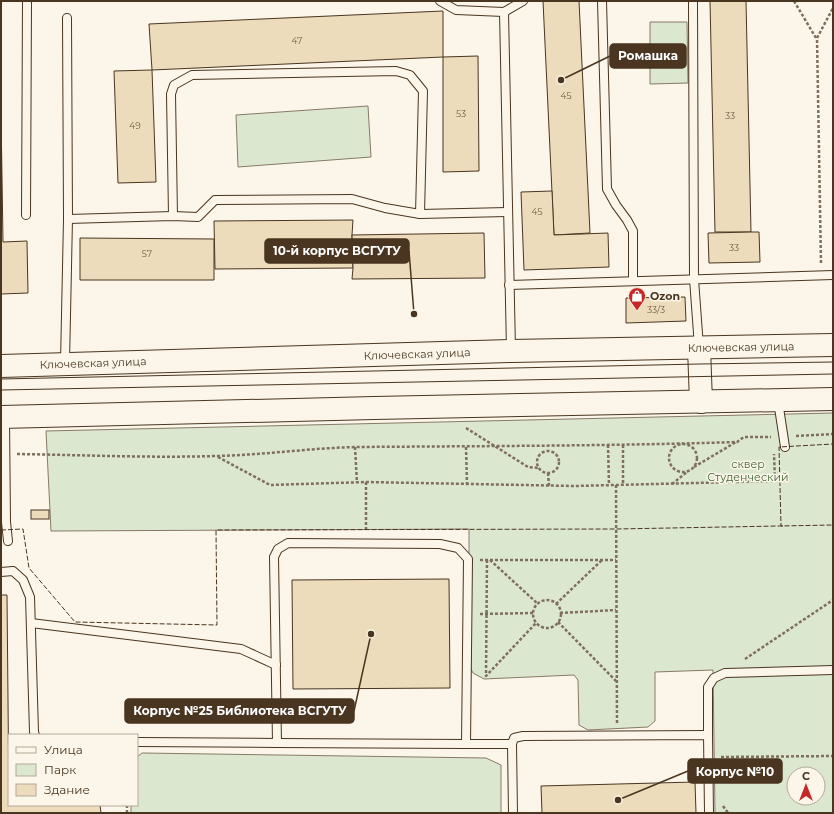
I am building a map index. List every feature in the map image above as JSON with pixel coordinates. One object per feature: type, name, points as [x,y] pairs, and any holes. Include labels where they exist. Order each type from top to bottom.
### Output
[{"type":"main road","name":"Ключевская улица","points":[[1,366],[511,351],[833,345]]},
{"type":"main road","points":[[699,348],[701,402]]},
{"type":"main road","points":[[3,417],[833,399]]},
{"type":"lane","points":[[26,215],[27,1]]},
{"type":"lane","points":[[440,1],[456,10],[504,12],[523,1]]},
{"type":"lane","points":[[602,1],[607,189],[633,231],[633,281]]},
{"type":"lane","points":[[693,1],[694,279],[699,348]]},
{"type":"lane","points":[[504,12],[511,351]]},
{"type":"lane","points":[[65,364],[68,219],[67,18]]},
{"type":"lane","points":[[173,216],[171,94],[174,85],[192,75],[396,70],[410,75],[423,91],[420,214]]},
{"type":"lane","points":[[68,219],[173,216],[198,217],[215,200],[352,199],[385,208],[420,214],[507,212]]},
{"type":"lane","points":[[509,285],[833,275]]},
{"type":"lane","points":[[778,400],[785,447]]},
{"type":"lane","points":[[3,417],[6,522],[8,541]]},
{"type":"lane","points":[[277,743],[274,558],[278,549],[288,543],[440,544],[458,548],[468,559],[466,744]]},
{"type":"lane","points":[[1,572],[13,571],[23,580],[30,597],[35,734]]},
{"type":"lane","points":[[32,623],[240,649],[276,665]]},
{"type":"lane","points":[[709,813],[708,687],[714,678],[725,673],[833,670]]},
{"type":"lane","points":[[513,813],[512,744],[514,738],[523,736],[708,735]]},
{"type":"lane","points":[[138,742],[512,744]]},
{"type":"path","points":[[794,1],[817,38]]},
{"type":"path","points":[[821,276],[817,38],[833,8]]},
{"type":"path","points":[[466,428],[528,467],[539,468]]},
{"type":"path","points":[[672,484],[692,469],[696,463],[697,456],[695,450],[690,445],[684,443],[677,445],[672,449],[669,455],[670,462],[673,468],[679,472],[686,472],[692,469],[737,442],[744,437],[783,437],[833,434]]},
{"type":"path","points":[[218,456],[270,485],[366,482],[549,486],[775,481],[773,437]]},
{"type":"path","points":[[5,453],[160,457],[218,456],[355,447],[548,446],[737,442]]},
{"type":"path","points":[[608,445],[609,485]]},
{"type":"path","points":[[623,445],[623,485]]},
{"type":"path","points":[[548,446],[548,451]]},
{"type":"path","points":[[355,447],[357,483]]},
{"type":"path","points":[[466,447],[467,484]]},
{"type":"path","points":[[548,451],[554,453],[558,457],[558,468],[554,472],[543,472],[539,468],[537,462],[543,453],[548,451]]},
{"type":"path","points":[[548,473],[549,486]]},
{"type":"path","points":[[366,482],[367,544]]},
{"type":"path","points":[[616,485],[617,736]]},
{"type":"path","points":[[468,559],[616,560]]},
{"type":"path","points":[[488,560],[538,604]]},
{"type":"path","points":[[488,560],[486,676],[536,623]]},
{"type":"path","points":[[556,604],[602,560]]},
{"type":"path","points":[[549,600],[556,604],[560,608],[558,622],[548,628],[542,627],[536,623],[534,610],[538,604],[542,601],[549,600]]},
{"type":"path","points":[[725,673],[833,600]]},
{"type":"path","points":[[560,612],[616,610]]},
{"type":"path","points":[[467,614],[534,613]]},
{"type":"path","points":[[558,622],[616,681]]},
{"type":"path","points":[[708,757],[833,756]]},
{"type":"green space","points":[[650,22],[687,22],[688,83],[650,84]]},
{"type":"green space","points":[[368,106],[371,157],[238,167],[236,115]]},
{"type":"green space","name":"сквер Студенческий","points":[[833,413],[833,813],[715,813],[713,670],[655,672],[655,721],[648,727],[588,730],[579,725],[578,680],[574,675],[484,679],[473,673],[469,665],[469,529],[51,531],[46,431]]},
{"type":"green space","points":[[142,753],[486,758],[501,765],[501,813],[131,813],[131,806],[138,806],[138,756]]},
{"type":"building","points":[[543,1],[579,1],[590,233],[554,235]]},
{"type":"building","points":[[710,1],[746,1],[751,232],[715,232]]},
{"type":"building","points":[[443,11],[443,57],[152,70],[149,24]]},
{"type":"building","points":[[478,56],[479,171],[443,172],[443,57]]},
{"type":"building","points":[[152,70],[156,182],[118,183],[114,71]]},
{"type":"building","points":[[1,114],[3,242],[27,241],[28,293],[1,294]]},
{"type":"building","points":[[552,191],[554,235],[608,233],[609,267],[524,270],[521,192]]},
{"type":"building","points":[[353,220],[353,268],[215,269],[214,221]]},
{"type":"building","points":[[759,232],[760,262],[709,263],[708,233]]},
{"type":"building","points":[[484,233],[485,278],[352,279],[352,235]]},
{"type":"building","points":[[80,238],[214,239],[214,280],[80,280]]},
{"type":"building","points":[[685,297],[686,321],[626,323],[626,298]]},
{"type":"building","points":[[31,510],[49,510],[49,519],[31,519]]},
{"type":"building","points":[[449,579],[450,688],[293,689],[292,580]]},
{"type":"building","points":[[1,595],[7,595],[8,806],[100,806],[101,813],[1,813]]},
{"type":"building","points":[[695,782],[696,813],[542,813],[541,786]]},
{"type":"tram line","points":[[1,379],[833,362]]},
{"type":"tram line","points":[[1,390],[833,374]]},
{"type":"fence","points":[[783,526],[781,526],[779,447],[833,444]]},
{"type":"fence","points":[[1,530],[23,529],[29,568],[75,622],[217,625],[216,530],[616,529],[833,525]]},
{"type":"place","name":"Ромашка","points":[[561,80]]},
{"type":"place","name":"Ozon","points":[[637,311]]},
{"type":"place","name":"10-й корпус ВСГУТУ","points":[[414,314]]},
{"type":"place","name":"Корпус №25 Библиотека ВСГУТУ","points":[[371,634]]},
{"type":"place","name":"Корпус №10","points":[[618,800]]}]
